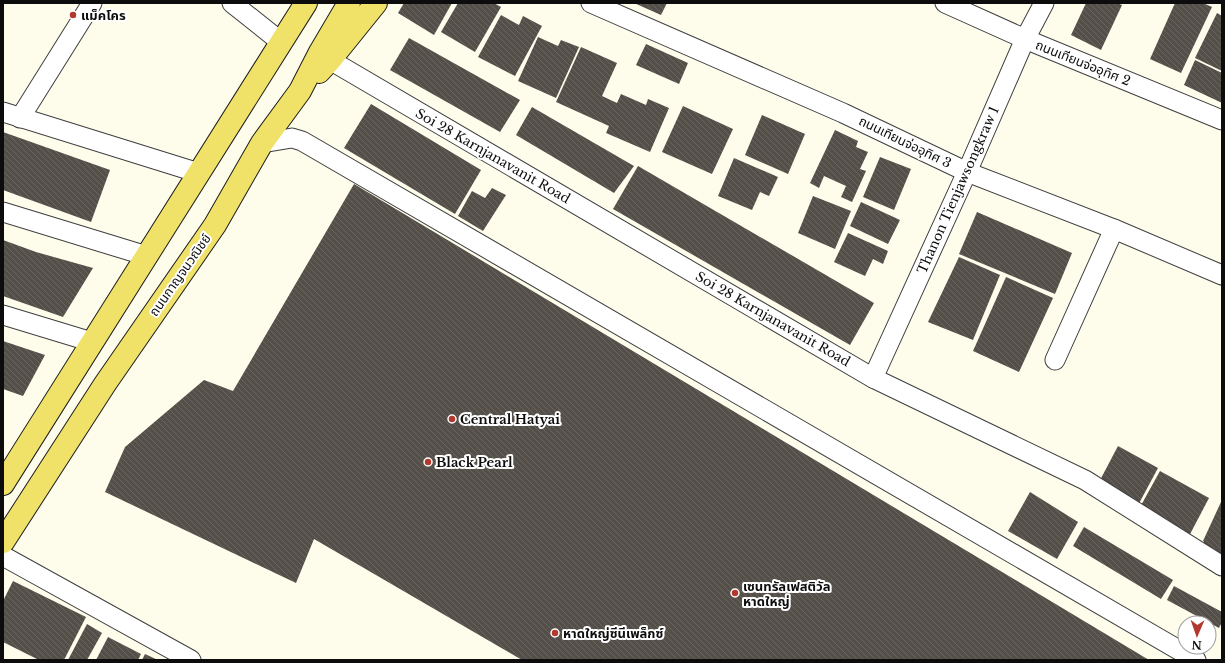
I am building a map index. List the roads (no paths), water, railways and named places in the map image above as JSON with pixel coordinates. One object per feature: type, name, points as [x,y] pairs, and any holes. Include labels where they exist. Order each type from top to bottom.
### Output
[{"type":"main road","points":[[3,484],[9,462],[92,342],[306,3]]},
{"type":"main road","name":"ถนนกาญจนวณิชย์","points":[[3,542],[105,384],[215,225],[262,143],[300,91],[320,52],[349,3]]},
{"type":"main road","points":[[300,91],[330,60],[376,3]]},
{"type":"street","points":[[92,3],[12,115],[198,173]]},
{"type":"street","points":[[232,3],[281,42]]},
{"type":"street","name":"ถนนเทียนจ่ออุทิศ 3","points":[[591,3],[843,113],[967,172],[1114,229],[1222,275]]},
{"type":"street","name":"ถนนเทียนจ่ออุทิศ 2","points":[[946,3],[1025,39],[1222,120]]},
{"type":"street","name":"Thanon Tienjawsongkraw 1","points":[[873,378],[967,172],[1025,39],[1044,3]]},
{"type":"street","name":"Soi 28 Karnjanavanit Road","points":[[330,60],[873,378],[1085,480],[1222,566]]},
{"type":"street","points":[[262,143],[292,138],[300,139],[1196,660]]},
{"type":"street","points":[[3,212],[146,256]]},
{"type":"street","points":[[1054,360],[1114,229]]},
{"type":"street","points":[[3,315],[92,342]]},
{"type":"street","points":[[3,556],[191,660]]},
{"type":"place","name":"แม็คโคร","points":[[73,15]]},
{"type":"place","name":"Central Hatyai","points":[[452,419]]},
{"type":"place","name":"Black Pearl","points":[[428,462]]},
{"type":"place","name":"เซนทรัลเฟสติวัล หาดใหญ่","points":[[735,593]]},
{"type":"place","name":"หาดใหญ่ซีนีเพล็กซ์","points":[[555,633]]}]
